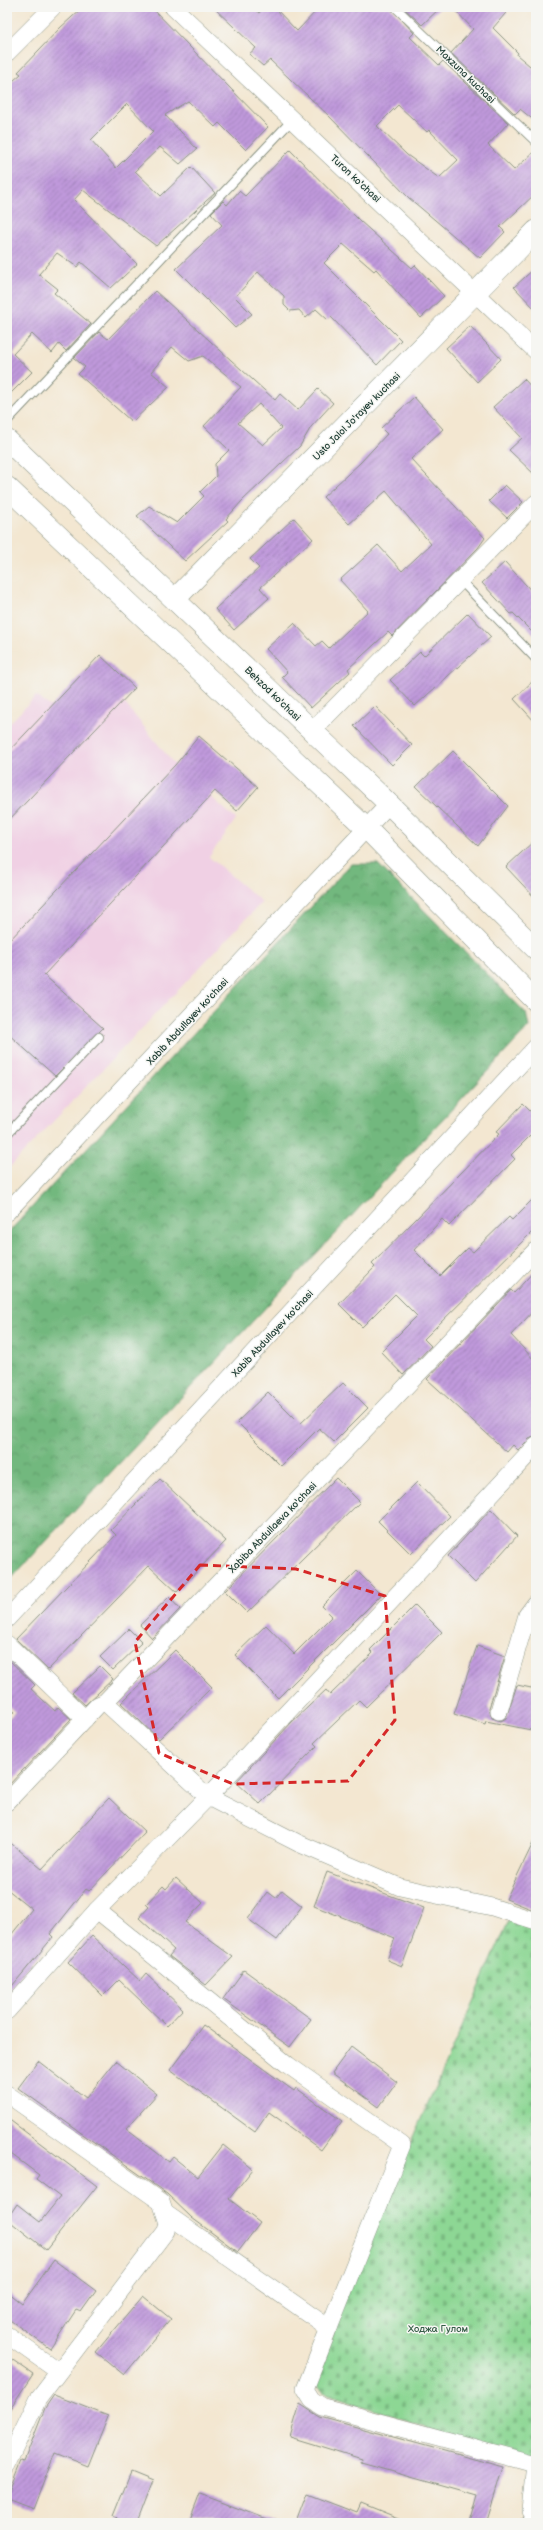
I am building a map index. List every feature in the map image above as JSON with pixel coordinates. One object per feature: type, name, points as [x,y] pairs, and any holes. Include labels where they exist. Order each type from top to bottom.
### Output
[{"type":"street","points":[[7,53],[52,7]]},
{"type":"street","name":"Turon ko'chasi","points":[[173,7],[477,293],[536,352]]},
{"type":"street","name":"Usto Jalol Jo'rayev kuchasi","points":[[175,600],[536,231]]},
{"type":"street","name":"Behzod ko'chasi","points":[[7,440],[389,804],[536,949]]},
{"type":"street","points":[[7,487],[367,829],[536,1001]]},
{"type":"street","points":[[312,731],[536,503]]},
{"type":"street","name":"Xabib Abdullayev ko'chasi","points":[[7,1212],[389,804]]},
{"type":"street","name":"Xabib Abdullayev ko'chasi","points":[[7,1619],[536,1047]]},
{"type":"street","name":"Xabiba Abdullaeva ko'chasi","points":[[7,1802],[98,1704],[105,1702],[536,1250]]},
{"type":"street","points":[[7,2011],[97,1910],[208,1797],[536,1446]]},
{"type":"street","points":[[499,1711],[527,1615],[536,1603]]},
{"type":"street","points":[[7,1644],[85,1719]]},
{"type":"street","points":[[105,1702],[208,1797],[298,1843],[400,1888],[492,1907],[536,1921]]},
{"type":"street","points":[[97,1910],[288,2065],[402,2145],[305,2389],[312,2400],[324,2407],[535,2464],[530,2514]]},
{"type":"street","points":[[7,2094],[161,2202],[168,2222],[166,2231],[38,2399],[7,2464]]},
{"type":"street","points":[[166,2213],[329,2328]]},
{"type":"street","points":[[7,2335],[58,2371]]},
{"type":"lane","name":"Maxzuna kuchasi","points":[[395,7],[536,142]]},
{"type":"lane","points":[[7,421],[293,119]]},
{"type":"lane","points":[[461,581],[536,659]]},
{"type":"lane","points":[[7,1134],[99,1037]]},
{"type":"highlighted area","points":[[200,1565],[296,1569],[385,1596],[395,1720],[348,1781],[233,1784],[159,1753],[135,1642]]},
{"type":"shaded area","points":[[100,655],[135,688],[123,701],[174,764],[236,819],[209,857],[262,902],[7,1170],[7,726],[36,696],[51,707]]},
{"type":"green space","points":[[351,864],[378,864],[526,1013],[529,1027],[7,1583],[7,1234]]},
{"type":"green space","name":"Ходжа Гулом","points":[[511,1916],[536,1924],[536,2511],[535,2464],[323,2392],[315,2380],[365,2245]]},
{"type":"building","points":[[83,7],[151,7],[268,127],[246,150],[219,123],[215,127],[188,101],[165,115],[197,149],[180,164],[160,147],[135,171],[161,196],[191,167],[215,193],[156,246],[83,190],[74,200],[137,264],[111,288],[81,262],[77,267],[57,253],[39,274],[58,289],[54,293],[91,324],[66,351],[59,344],[52,353],[32,334],[13,354],[32,372],[7,397],[7,86],[21,74],[18,72],[60,28]],"holes":[[[127,104],[153,131],[116,168],[91,140]]]},
{"type":"building","points":[[213,7],[252,7],[259,13],[264,7],[274,7],[297,31],[320,7],[390,7],[414,33],[410,37],[439,65],[443,61],[508,123],[488,145],[514,170],[536,150],[536,193],[500,227],[505,232],[480,258],[409,198],[329,116],[270,60],[263,66],[249,54],[256,48]],"holes":[[[398,105],[427,132],[429,130],[458,160],[439,178],[407,155],[377,126]]]},
{"type":"building","points":[[403,7],[441,7],[422,25]]},
{"type":"building","points":[[452,7],[511,7],[493,28],[518,53],[517,55],[536,71],[536,122],[520,109],[515,114],[451,53],[473,29]]},
{"type":"building","points":[[290,150],[360,221],[412,268],[415,265],[444,296],[421,318],[376,269],[374,271],[343,244],[324,263],[401,340],[377,365],[331,317],[328,320],[316,309],[306,318],[299,310],[290,311],[284,305],[284,296],[258,272],[235,297],[252,314],[235,328],[176,269],[222,225],[211,213],[223,201],[227,205],[239,191],[245,196]]},
{"type":"building","points":[[536,267],[536,310],[514,287]]},
{"type":"building","points":[[155,291],[275,400],[280,394],[298,410],[318,389],[333,403],[311,427],[300,446],[242,501],[226,519],[228,521],[185,561],[137,516],[149,506],[177,523],[204,496],[200,492],[216,476],[215,464],[229,450],[204,426],[241,387],[203,356],[189,361],[172,347],[151,372],[169,387],[132,422],[78,374],[85,367],[74,358],[99,332],[108,339]],"holes":[[[259,404],[281,428],[263,445],[238,423]]]},
{"type":"building","points":[[470,326],[501,359],[477,382],[446,348]]},
{"type":"building","points":[[524,379],[536,392],[536,476],[509,450],[522,438],[493,407]]},
{"type":"building","points":[[414,397],[443,429],[411,459],[485,538],[478,548],[392,636],[388,632],[348,669],[350,672],[311,708],[282,677],[287,672],[266,649],[294,623],[316,646],[322,641],[329,648],[368,611],[340,580],[378,545],[402,571],[431,544],[386,491],[349,524],[323,497],[360,463],[387,434],[381,428]]},
{"type":"building","points":[[505,485],[523,502],[507,518],[489,501]]},
{"type":"building","points":[[294,518],[313,539],[260,588],[269,598],[234,630],[215,609],[259,568],[250,559]]},
{"type":"building","points":[[505,562],[536,596],[536,636],[513,613],[511,614],[482,583]]},
{"type":"building","points":[[468,613],[491,637],[415,706],[390,680],[420,652],[424,656]]},
{"type":"building","points":[[100,655],[135,688],[7,822],[7,753]]},
{"type":"building","points":[[536,678],[536,723],[514,699]]},
{"type":"building","points":[[375,706],[412,745],[392,765],[354,726]]},
{"type":"building","points":[[199,736],[258,787],[237,811],[215,791],[44,975],[103,1028],[55,1076],[7,1033],[7,943],[175,765]]},
{"type":"building","points":[[453,751],[508,806],[478,846],[416,787]]},
{"type":"building","points":[[536,839],[536,899],[506,867]]},
{"type":"building","points":[[523,1104],[536,1117],[536,1130],[511,1155],[515,1159],[449,1226],[442,1219],[414,1250],[440,1276],[468,1248],[473,1252],[509,1217],[512,1220],[536,1196],[536,1228],[424,1339],[431,1346],[403,1375],[381,1352],[417,1316],[395,1294],[362,1327],[339,1304],[375,1267],[372,1264],[499,1134],[496,1132]]},
{"type":"building","points":[[536,1269],[536,1308],[511,1335],[536,1362],[536,1436],[529,1439],[518,1450],[513,1445],[507,1452],[427,1379],[511,1290],[514,1293]]},
{"type":"building","points":[[343,1383],[368,1408],[334,1442],[319,1428],[281,1466],[237,1422],[268,1392],[300,1424]]},
{"type":"building","points":[[336,1478],[360,1502],[247,1613],[225,1591]]},
{"type":"building","points":[[160,1479],[226,1541],[177,1592],[149,1566],[48,1670],[16,1639],[116,1535],[111,1530]]},
{"type":"building","points":[[417,1482],[450,1516],[411,1554],[378,1521]]},
{"type":"building","points":[[491,1509],[517,1536],[475,1583],[448,1556]]},
{"type":"building","points":[[357,1571],[381,1595],[278,1698],[235,1655],[266,1625],[294,1654],[332,1616],[322,1606]]},
{"type":"building","points":[[169,1597],[180,1609],[152,1638],[140,1625]]},
{"type":"building","points":[[415,1605],[442,1632],[366,1707],[359,1700],[314,1743],[317,1746],[260,1804],[236,1782],[292,1722],[326,1690],[330,1695],[373,1653],[370,1650]]},
{"type":"building","points":[[129,1629],[142,1642],[113,1670],[100,1657]]},
{"type":"building","points":[[477,1646],[505,1656],[489,1708],[492,1718],[501,1721],[506,1718],[517,1685],[536,1689],[536,1731],[486,1721],[485,1724],[454,1714]]},
{"type":"building","points":[[175,1650],[212,1687],[159,1739],[121,1703]]},
{"type":"building","points":[[7,1658],[35,1685],[31,1689],[55,1711],[58,1707],[71,1719],[7,1787],[7,1720],[15,1712],[7,1705]]},
{"type":"building","points":[[100,1666],[113,1679],[85,1705],[72,1693]]},
{"type":"building","points":[[109,1798],[145,1832],[89,1891],[86,1889],[50,1934],[53,1937],[7,1992],[7,1940],[32,1909],[7,1889],[7,1840],[42,1869]]},
{"type":"building","points":[[536,1837],[536,1911],[506,1899]]},
{"type":"building","points":[[327,1872],[424,1908],[402,1966],[387,1960],[395,1938],[314,1906]]},
{"type":"building","points":[[176,1878],[203,1903],[185,1922],[233,1957],[206,1985],[169,1956],[174,1950],[139,1918],[149,1907],[146,1904],[163,1886],[166,1889]]},
{"type":"building","points":[[282,1890],[302,1906],[277,1940],[248,1919],[268,1892],[276,1898]]},
{"type":"building","points":[[92,1936],[140,1981],[146,1974],[183,2009],[167,2026],[119,1980],[103,1996],[68,1962]]},
{"type":"building","points":[[244,1970],[311,2019],[290,2047],[223,1999]]},
{"type":"building","points":[[203,2025],[294,2091],[296,2088],[342,2121],[321,2150],[269,2112],[255,2132],[170,2070]]},
{"type":"building","points":[[351,2047],[397,2082],[379,2107],[332,2073]]},
{"type":"building","points":[[38,2061],[86,2098],[116,2061],[157,2094],[126,2129],[169,2162],[173,2157],[198,2177],[223,2145],[253,2169],[229,2199],[260,2223],[238,2252],[192,2218],[167,2194],[18,2088]]},
{"type":"building","points":[[7,2118],[97,2186],[46,2250],[7,2219],[17,2204],[40,2222],[60,2197],[36,2179],[39,2175],[7,2151]]},
{"type":"building","points":[[54,2260],[96,2291],[81,2312],[76,2310],[50,2349],[7,2318],[7,2292],[22,2304]]},
{"type":"building","points":[[143,2296],[171,2319],[124,2375],[96,2352]]},
{"type":"building","points":[[7,2356],[33,2374],[7,2413]]},
{"type":"building","points":[[54,2395],[108,2416],[88,2466],[55,2453],[33,2509],[7,2499],[7,2495],[21,2460],[24,2461],[45,2408]]},
{"type":"building","points":[[300,2404],[320,2417],[503,2467],[486,2523],[470,2523],[478,2495],[361,2462],[362,2459],[290,2437]]},
{"type":"building","points":[[131,2472],[153,2481],[137,2523],[127,2523],[113,2517]]},
{"type":"building","points":[[200,2494],[274,2522],[274,2523],[189,2523]]},
{"type":"building","points":[[307,2494],[357,2513],[361,2504],[408,2523],[296,2523]]}]
